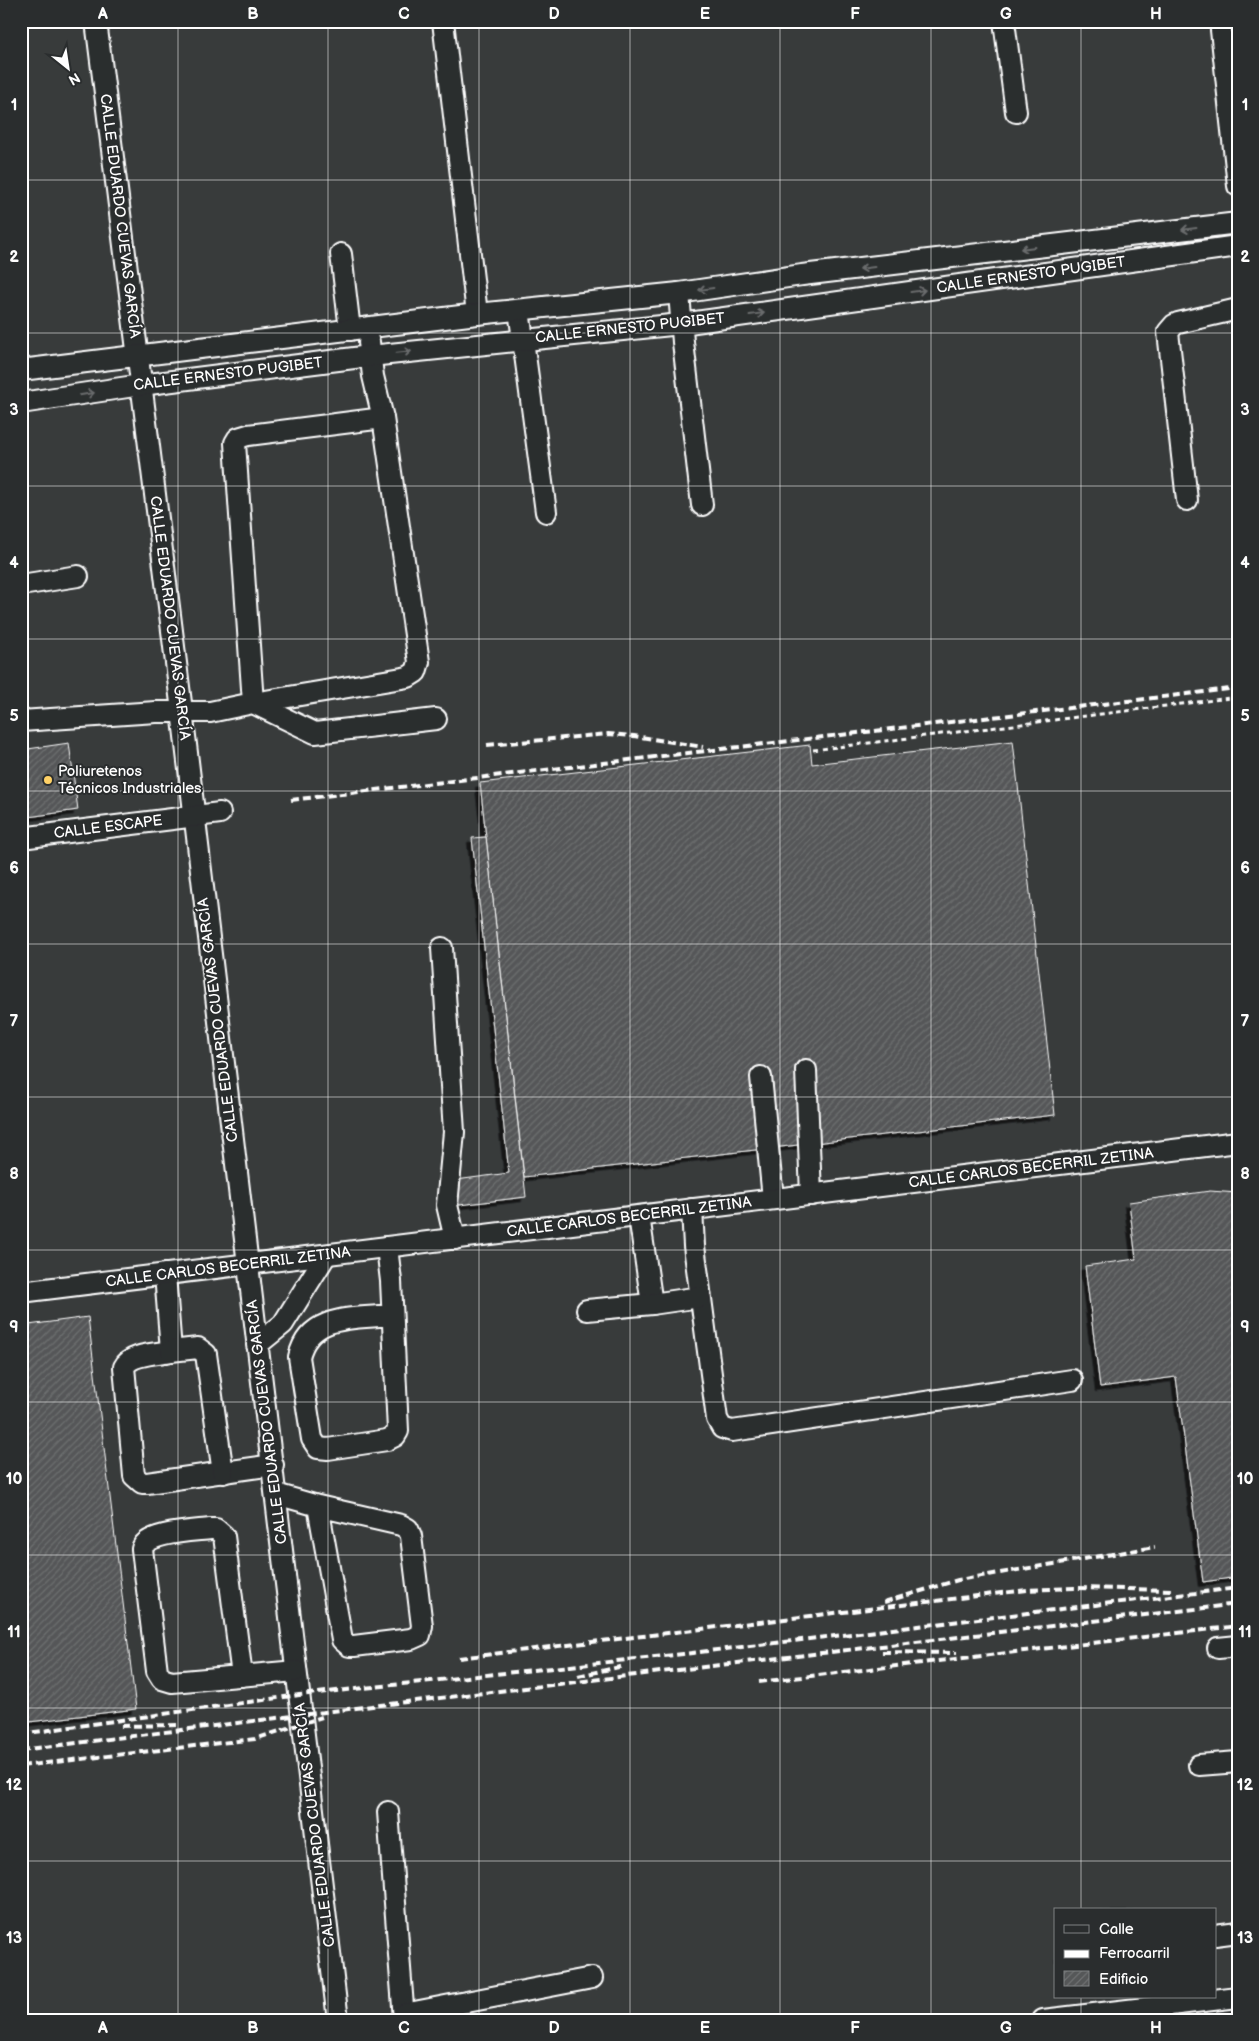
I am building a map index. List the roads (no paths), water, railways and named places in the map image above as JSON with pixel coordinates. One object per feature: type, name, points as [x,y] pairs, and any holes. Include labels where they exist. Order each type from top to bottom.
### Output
[{"type":"street","name":"CALLE EDUARDO CUEVAS GARCÍA","points":[[96,21],[182,711],[338,2020]]},
{"type":"street","points":[[443,21],[478,314]]},
{"type":"street","points":[[1004,21],[1016,112]]},
{"type":"street","points":[[1220,21],[1238,186]]},
{"type":"street","name":"CALLE ERNESTO PUGIBET","points":[[21,370],[478,314],[679,293],[802,275],[1238,223]]},
{"type":"street","name":"CALLE ERNESTO PUGIBET","points":[[21,403],[141,385],[370,356],[681,324],[1238,246]]},
{"type":"street","points":[[21,721],[182,711],[210,712],[408,677],[419,668],[384,418],[370,356],[359,329],[340,254]]},
{"type":"street","points":[[802,275],[804,307]]},
{"type":"street","points":[[679,293],[702,505]]},
{"type":"street","points":[[1187,500],[1168,332],[1178,323],[1238,309]]},
{"type":"street","points":[[519,310],[546,512]]},
{"type":"street","points":[[54,366],[57,399]]},
{"type":"street","points":[[253,703],[235,443],[238,438],[248,435],[384,418]]},
{"type":"street","points":[[21,585],[78,576]]},
{"type":"street","points":[[253,703],[315,734],[436,719]]},
{"type":"street","name":"CALLE ESCAPE","points":[[21,838],[220,813]]},
{"type":"street","points":[[442,948],[454,1132],[446,1205],[455,1239]]},
{"type":"street","points":[[806,1070],[811,1195]]},
{"type":"street","points":[[761,1077],[773,1200]]},
{"type":"street","name":"CALLE CARLOS BECERRIL ZETINA","points":[[21,1292],[1238,1142]]},
{"type":"street","points":[[692,1209],[700,1297],[717,1419],[722,1428],[727,1430],[1072,1380]]},
{"type":"street","points":[[639,1216],[652,1304]]},
{"type":"street","points":[[387,1247],[392,1315],[398,1426],[395,1436],[387,1440],[328,1449],[318,1448],[312,1439],[300,1357],[302,1347],[308,1336],[319,1327],[331,1321],[392,1315]]},
{"type":"street","points":[[257,1345],[283,1324],[326,1255]]},
{"type":"street","points":[[165,1274],[171,1351]]},
{"type":"street","points":[[587,1310],[700,1297]]},
{"type":"street","points":[[223,1473],[206,1354],[198,1348],[130,1359],[124,1367],[134,1476],[142,1483],[223,1473],[272,1465]]},
{"type":"street","points":[[276,1494],[318,1506],[401,1525],[408,1529],[414,1554],[422,1626],[420,1635],[411,1639],[354,1646],[345,1644],[342,1640],[318,1506]]},
{"type":"street","points":[[242,1676],[224,1536],[216,1529],[210,1529],[155,1536],[146,1541],[142,1549],[159,1676],[166,1682],[172,1682],[242,1676],[296,1671]]},
{"type":"street","points":[[1218,1648],[1238,1646]]},
{"type":"street","points":[[1200,1764],[1238,1762]]},
{"type":"street","points":[[388,1812],[404,2017],[592,1978]]},
{"type":"street","points":[[1216,1935],[1238,1932]]},
{"type":"street","points":[[1043,2020],[1238,1997]]},
{"type":"railway","points":[[291,800],[1238,688]]},
{"type":"railway","points":[[487,745],[608,734],[634,736],[703,747]]},
{"type":"railway","points":[[884,1602],[958,1580],[1155,1547]]},
{"type":"railway","points":[[459,1658],[1027,1590],[1074,1588],[1173,1590]]},
{"type":"railway","points":[[21,1734],[299,1695],[683,1654],[1238,1588]]},
{"type":"railway","points":[[21,1750],[381,1705],[1238,1604]]},
{"type":"railway","points":[[759,1682],[1238,1626]]},
{"type":"railway","points":[[882,1652],[957,1653]]},
{"type":"railway","points":[[578,1676],[624,1666]]},
{"type":"railway","points":[[21,1766],[255,1739],[322,1717]]},
{"type":"railway","points":[[121,1726],[178,1725]]},
{"type":"place","name":"Poliuretenos Técnicos Industriales","points":[[48,780]]}]
